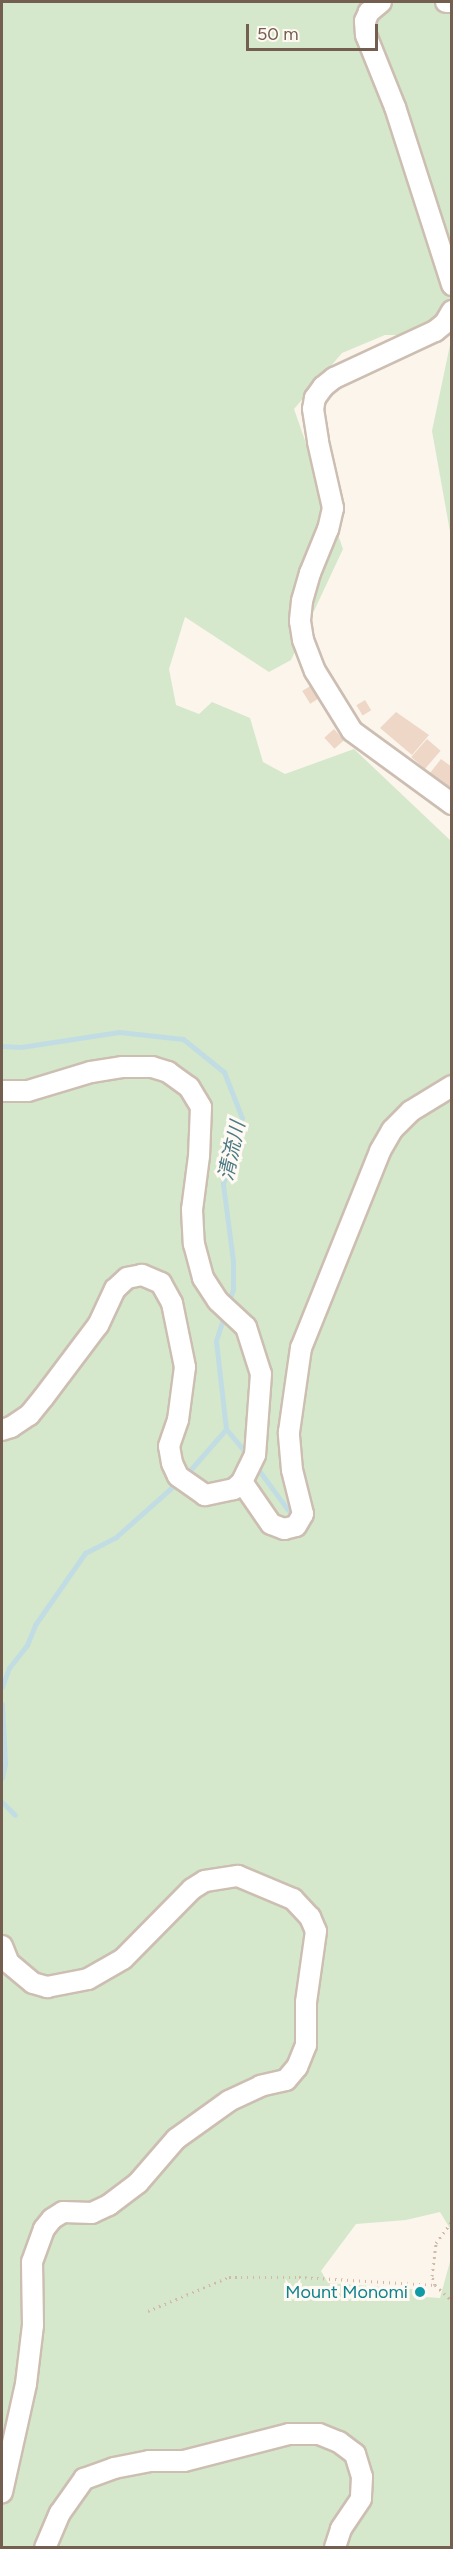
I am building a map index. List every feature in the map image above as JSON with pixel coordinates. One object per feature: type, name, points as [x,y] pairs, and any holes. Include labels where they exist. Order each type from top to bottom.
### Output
[{"type":"street","points":[[381,2],[369,12],[365,21],[366,34],[395,107],[452,285]]},
{"type":"street","points":[[446,2],[452,2]]},
{"type":"street","points":[[452,310],[445,323],[435,331],[334,378],[315,398],[313,409],[318,442],[333,508],[328,528],[310,573],[302,601],[300,621],[303,640],[315,671],[352,731],[452,804]]},
{"type":"street","points":[[2,1091],[28,1092],[91,1072],[152,1067],[168,1072],[189,1087],[201,1107],[199,1156],[192,1210],[194,1244],[203,1278],[218,1301],[246,1327],[261,1374],[255,1455],[242,1482],[234,1489],[205,1495],[181,1479],[172,1463],[169,1446],[178,1420],[183,1392],[184,1352],[172,1303],[161,1283],[142,1275],[127,1278],[115,1289],[98,1325],[43,1398],[29,1415],[12,1427],[2,1430]]},
{"type":"street","points":[[242,1482],[271,1524],[284,1529],[296,1526],[303,1514],[292,1470],[289,1432],[301,1348],[380,1150],[392,1130],[411,1111],[452,1086]]},
{"type":"street","points":[[2,1946],[9,1963],[33,1983],[47,1987],[88,1979],[123,1959],[192,1888],[205,1881],[238,1876],[293,1899],[310,1917],[316,1931],[306,2002],[306,2045],[297,2067],[286,2080],[261,2085],[229,2101],[177,2139],[138,2183],[109,2205],[92,2213],[63,2212],[52,2219],[44,2229],[36,2245],[33,2262],[33,2325],[26,2384],[2,2492]]},
{"type":"street","points":[[45,2547],[60,2512],[84,2479],[114,2468],[149,2461],[184,2461],[290,2434],[319,2434],[339,2442],[355,2454],[362,2477],[361,2499],[342,2529],[335,2547]]},
{"type":"path","points":[[452,2221],[436,2243],[432,2276],[435,2285],[452,2301]]},
{"type":"path","points":[[148,2311],[229,2277],[299,2277],[435,2285]]},
{"type":"green space","points":[[2,2],[451,2],[451,335],[385,335],[342,353],[294,409],[343,549],[291,660],[269,672],[185,617],[169,669],[176,705],[199,714],[212,702],[250,718],[263,762],[285,774],[354,749],[451,841],[451,2230],[440,2212],[406,2220],[356,2224],[321,2271],[328,2283],[424,2290],[425,2297],[440,2298],[451,2258],[451,2547],[2,2548]]},
{"type":"green space","points":[[452,340],[451,537],[432,431]]},
{"type":"building","points":[[315,683],[323,696],[310,704],[302,691]]},
{"type":"building","points":[[365,700],[371,710],[363,715],[356,705]]},
{"type":"building","points":[[396,712],[429,735],[412,755],[380,728]]},
{"type":"building","points":[[334,729],[344,740],[334,749],[324,738]]},
{"type":"building","points":[[427,739],[441,751],[425,769],[411,757]]},
{"type":"building","points":[[441,759],[452,767],[452,784],[448,788],[430,773]]},
{"type":"waterway","name":"清流川","points":[[2,1046],[21,1047],[119,1032],[183,1039],[224,1072],[242,1118],[223,1184],[233,1261],[233,1289],[228,1304]]},
{"type":"waterway","name":"清流川","points":[[225,1313],[216,1341],[226,1429]]},
{"type":"waterway","points":[[226,1429],[250,1458]]},
{"type":"waterway","points":[[185,1476],[226,1429]]},
{"type":"waterway","points":[[255,1465],[288,1510]]},
{"type":"waterway","points":[[2,1687],[9,1668],[27,1645],[35,1625],[85,1553],[116,1537],[178,1482]]},
{"type":"waterway","points":[[2,1704],[5,1764],[2,1778]]},
{"type":"waterway","points":[[2,1802],[15,1815]]},
{"type":"place","name":"Mount Monomi","points":[[420,2292]]}]
